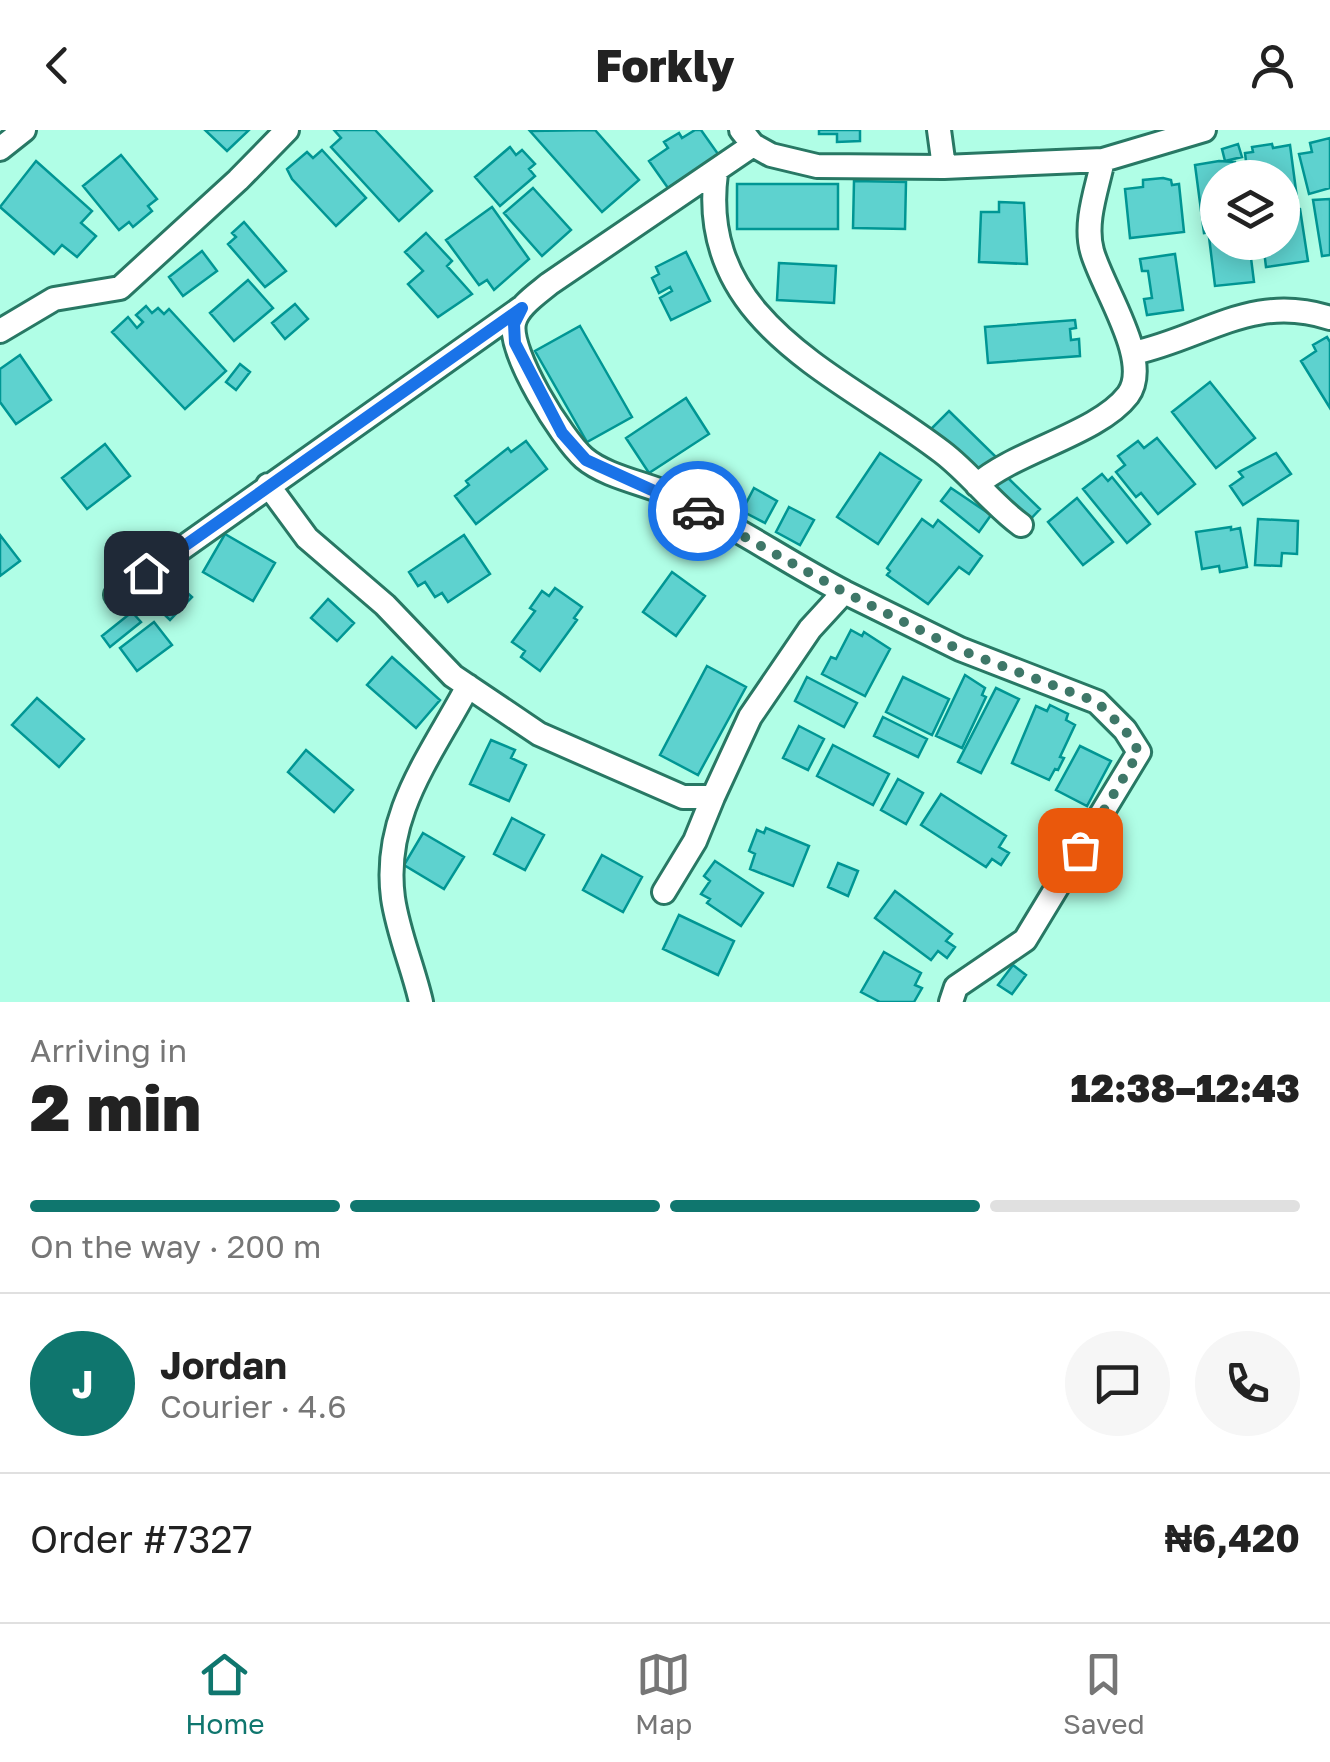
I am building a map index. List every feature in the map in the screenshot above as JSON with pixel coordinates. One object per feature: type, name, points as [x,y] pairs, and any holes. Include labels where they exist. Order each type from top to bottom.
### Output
[{"type":"street","points":[[0,149],[24,130]]},
{"type":"street","points":[[0,330],[54,299],[120,288],[288,130]]},
{"type":"street","points":[[939,130],[944,168]]},
{"type":"street","points":[[116,596],[522,308],[549,284],[716,173],[747,138],[771,155],[817,166],[944,168],[1103,160],[1193,132]]},
{"type":"street","points":[[977,485],[996,468],[1067,436],[1117,405],[1134,380],[1134,353],[1092,250],[1090,214],[1103,160]]},
{"type":"street","points":[[716,173],[711,206],[726,266],[738,290],[780,340],[944,453],[1021,525]]},
{"type":"street","points":[[522,308],[514,324],[515,343],[562,433],[586,460],[672,496],[844,592],[960,650],[1097,702],[1125,730],[1139,752],[1025,940],[956,988],[951,1002]]},
{"type":"street","points":[[1134,353],[1169,345],[1259,310],[1280,308],[1330,318]]},
{"type":"street","points":[[268,485],[306,538],[385,605],[453,676],[539,734],[683,797],[713,797]]},
{"type":"street","points":[[664,892],[696,841],[750,717],[810,629],[844,592]]},
{"type":"street","points":[[421,1002],[394,902],[390,855],[404,799],[468,686]]},
{"type":"building","points":[[205,130],[249,130],[227,151]]},
{"type":"building","points":[[334,130],[375,130],[432,191],[399,221],[331,147],[341,138]]},
{"type":"building","points":[[595,130],[639,180],[602,212],[530,131]]},
{"type":"building","points":[[701,130],[718,154],[668,188],[649,161],[668,148],[664,142]]},
{"type":"building","points":[[819,130],[860,130],[860,141],[837,142],[837,134],[819,134]]},
{"type":"building","points":[[1330,138],[1330,188],[1309,194],[1299,154],[1312,152],[1310,143]]},
{"type":"building","points":[[1238,144],[1242,157],[1225,160],[1222,149]]},
{"type":"building","points":[[1290,145],[1292,160],[1246,160],[1245,153],[1253,152],[1252,147]]},
{"type":"building","points":[[510,147],[516,155],[522,150],[535,164],[529,169],[535,176],[500,206],[475,177]]},
{"type":"building","points":[[322,150],[366,198],[336,226],[287,169],[307,152],[313,158]]},
{"type":"building","points":[[121,155],[157,199],[148,206],[152,211],[133,227],[129,222],[119,230],[83,186]]},
{"type":"building","points":[[36,161],[92,211],[81,223],[96,236],[77,257],[62,245],[54,254],[0,207]]},
{"type":"building","points":[[1200,164],[1200,203],[1195,165]]},
{"type":"building","points":[[1143,180],[1171,180],[1172,185],[1179,184],[1184,232],[1130,238],[1125,189],[1143,187]]},
{"type":"building","points":[[854,181],[906,182],[905,229],[853,228]]},
{"type":"building","points":[[737,184],[838,184],[838,229],[737,229]]},
{"type":"building","points":[[533,188],[571,230],[542,256],[504,213]]},
{"type":"building","points":[[1330,199],[1330,255],[1322,256],[1313,200]]},
{"type":"building","points":[[999,202],[1024,203],[1027,264],[979,262],[981,212],[999,212]]},
{"type":"building","points":[[492,207],[529,259],[494,290],[487,280],[479,285],[446,240]]},
{"type":"building","points":[[1300,209],[1308,261],[1266,267],[1265,260],[1300,260]]},
{"type":"building","points":[[244,222],[286,271],[265,287],[228,244],[236,237],[232,233]]},
{"type":"building","points":[[426,233],[452,261],[447,266],[472,294],[438,317],[408,284],[423,271],[405,252]]},
{"type":"building","points":[[202,251],[217,271],[183,296],[169,277]]},
{"type":"building","points":[[686,252],[710,301],[671,320],[660,298],[672,291],[670,287],[659,293],[652,278],[659,274],[656,267]]},
{"type":"building","points":[[1175,254],[1183,310],[1147,315],[1144,299],[1152,298],[1148,271],[1142,271],[1140,259]]},
{"type":"building","points":[[1212,260],[1251,260],[1254,282],[1215,286]]},
{"type":"building","points":[[779,263],[836,266],[834,303],[777,300]]},
{"type":"building","points":[[248,280],[273,308],[234,341],[210,313]]},
{"type":"building","points":[[295,304],[308,319],[285,339],[272,323]]},
{"type":"building","points":[[146,306],[152,313],[158,308],[164,314],[169,309],[226,371],[185,409],[112,332],[128,317],[137,328],[143,322],[136,315]]},
{"type":"building","points":[[1075,320],[1076,328],[1070,329],[1071,340],[1079,339],[1080,356],[988,363],[985,327]]},
{"type":"building","points":[[580,326],[632,417],[587,442],[535,351]]},
{"type":"building","points":[[1327,337],[1330,408],[1301,361],[1316,351],[1313,345]]},
{"type":"building","points":[[20,355],[51,400],[16,424],[0,402],[0,369]]},
{"type":"building","points":[[240,364],[250,372],[236,390],[226,382]]},
{"type":"building","points":[[1210,382],[1255,438],[1216,468],[1172,412]]},
{"type":"building","points":[[686,398],[709,434],[649,473],[626,438]]},
{"type":"building","points":[[949,411],[996,457],[978,475],[931,429]]},
{"type":"building","points":[[1157,438],[1195,484],[1158,514],[1141,493],[1136,497],[1116,472],[1125,465],[1118,456],[1138,441],[1144,448]]},
{"type":"building","points":[[526,441],[547,469],[476,524],[455,496],[469,485],[466,481],[508,448],[511,452]]},
{"type":"building","points":[[105,444],[130,476],[87,509],[62,478]]},
{"type":"building","points":[[880,453],[921,480],[878,544],[837,517]]},
{"type":"building","points":[[1276,453],[1291,474],[1243,505],[1230,486],[1243,477],[1239,472]]},
{"type":"building","points":[[1102,474],[1108,481],[1112,477],[1150,524],[1127,543],[1083,489]]},
{"type":"building","points":[[1006,476],[1040,509],[1026,524],[991,491]]},
{"type":"building","points":[[754,488],[777,501],[765,523],[742,511]]},
{"type":"building","points":[[951,488],[991,515],[979,532],[941,501]]},
{"type":"building","points":[[1077,498],[1113,542],[1083,565],[1048,522]]},
{"type":"building","points":[[789,507],[814,520],[800,545],[776,532]]},
{"type":"building","points":[[922,519],[933,527],[938,520],[982,556],[969,574],[959,567],[928,604],[887,575],[887,568]]},
{"type":"building","points":[[1258,519],[1298,521],[1297,554],[1282,553],[1281,566],[1255,565]]},
{"type":"building","points":[[1240,528],[1247,567],[1220,572],[1219,566],[1202,569],[1196,532]]},
{"type":"building","points":[[225,534],[275,563],[253,601],[203,572]]},
{"type":"building","points":[[0,535],[20,561],[0,576]]},
{"type":"building","points":[[464,535],[490,574],[448,602],[442,593],[435,597],[425,582],[418,586],[409,572]]},
{"type":"building","points":[[672,572],[705,596],[676,636],[643,612]]},
{"type":"building","points":[[168,575],[192,597],[170,620],[147,598]]},
{"type":"building","points":[[555,588],[582,607],[540,671],[521,657],[525,651],[512,642],[535,611],[530,608],[542,591],[549,596]]},
{"type":"building","points":[[328,599],[354,623],[337,641],[311,618]]},
{"type":"building","points":[[132,612],[141,622],[110,647],[102,636]]},
{"type":"building","points":[[154,622],[172,645],[137,671],[120,648]]},
{"type":"building","points":[[851,630],[862,636],[864,632],[890,649],[865,696],[822,674],[831,657],[836,659]]},
{"type":"building","points":[[392,657],[440,700],[416,728],[367,685]]},
{"type":"building","points":[[707,666],[746,687],[698,775],[660,755]]},
{"type":"building","points":[[965,675],[985,688],[982,695],[986,697],[962,748],[936,736]]},
{"type":"building","points":[[807,677],[857,703],[844,727],[795,701]]},
{"type":"building","points":[[903,677],[949,699],[932,735],[886,712]]},
{"type":"building","points":[[996,688],[1019,699],[981,773],[958,762]]},
{"type":"building","points":[[37,698],[84,739],[59,767],[12,725]]},
{"type":"building","points":[[1050,705],[1068,714],[1066,720],[1075,725],[1060,757],[1064,758],[1049,780],[1012,763],[1036,706],[1047,711]]},
{"type":"building","points":[[883,717],[927,739],[918,757],[874,736]]},
{"type":"building","points":[[799,726],[824,739],[808,770],[783,758]]},
{"type":"building","points":[[491,740],[515,750],[511,758],[526,765],[509,801],[470,784]]},
{"type":"building","points":[[833,745],[889,774],[873,805],[817,776]]},
{"type":"building","points":[[1080,746],[1111,761],[1087,806],[1056,790]]},
{"type":"building","points":[[306,750],[353,790],[334,812],[288,772]]},
{"type":"building","points":[[898,779],[923,793],[906,824],[881,810]]},
{"type":"building","points":[[941,794],[1006,836],[999,847],[1009,853],[1001,865],[992,859],[986,867],[921,825]]},
{"type":"building","points":[[512,818],[544,835],[525,870],[494,854]]},
{"type":"building","points":[[766,828],[809,846],[793,886],[750,869],[755,854],[749,851],[757,830],[764,833]]},
{"type":"building","points":[[423,833],[464,857],[444,889],[404,865]]},
{"type":"building","points":[[602,855],[642,877],[623,912],[583,890]]},
{"type":"building","points":[[715,861],[763,893],[741,926],[707,903],[710,899],[701,894],[710,881],[704,876]]},
{"type":"building","points":[[838,863],[858,871],[848,896],[828,887]]},
{"type":"building","points":[[895,891],[952,934],[946,941],[955,947],[947,958],[938,951],[931,960],[875,918]]},
{"type":"building","points":[[679,915],[734,941],[718,975],[663,949]]},
{"type":"building","points":[[884,952],[921,973],[915,985],[922,988],[914,1002],[880,1002],[861,992]]},
{"type":"building","points":[[1013,965],[1026,975],[1012,994],[998,985]]},
{"type":"way so far","points":[[698,511],[844,592],[960,650],[1097,702],[1125,730],[1139,752],[1080,850]]},
{"type":"route","points":[[146,573],[522,308],[514,324],[515,343],[562,433],[586,460],[698,511]]}]
